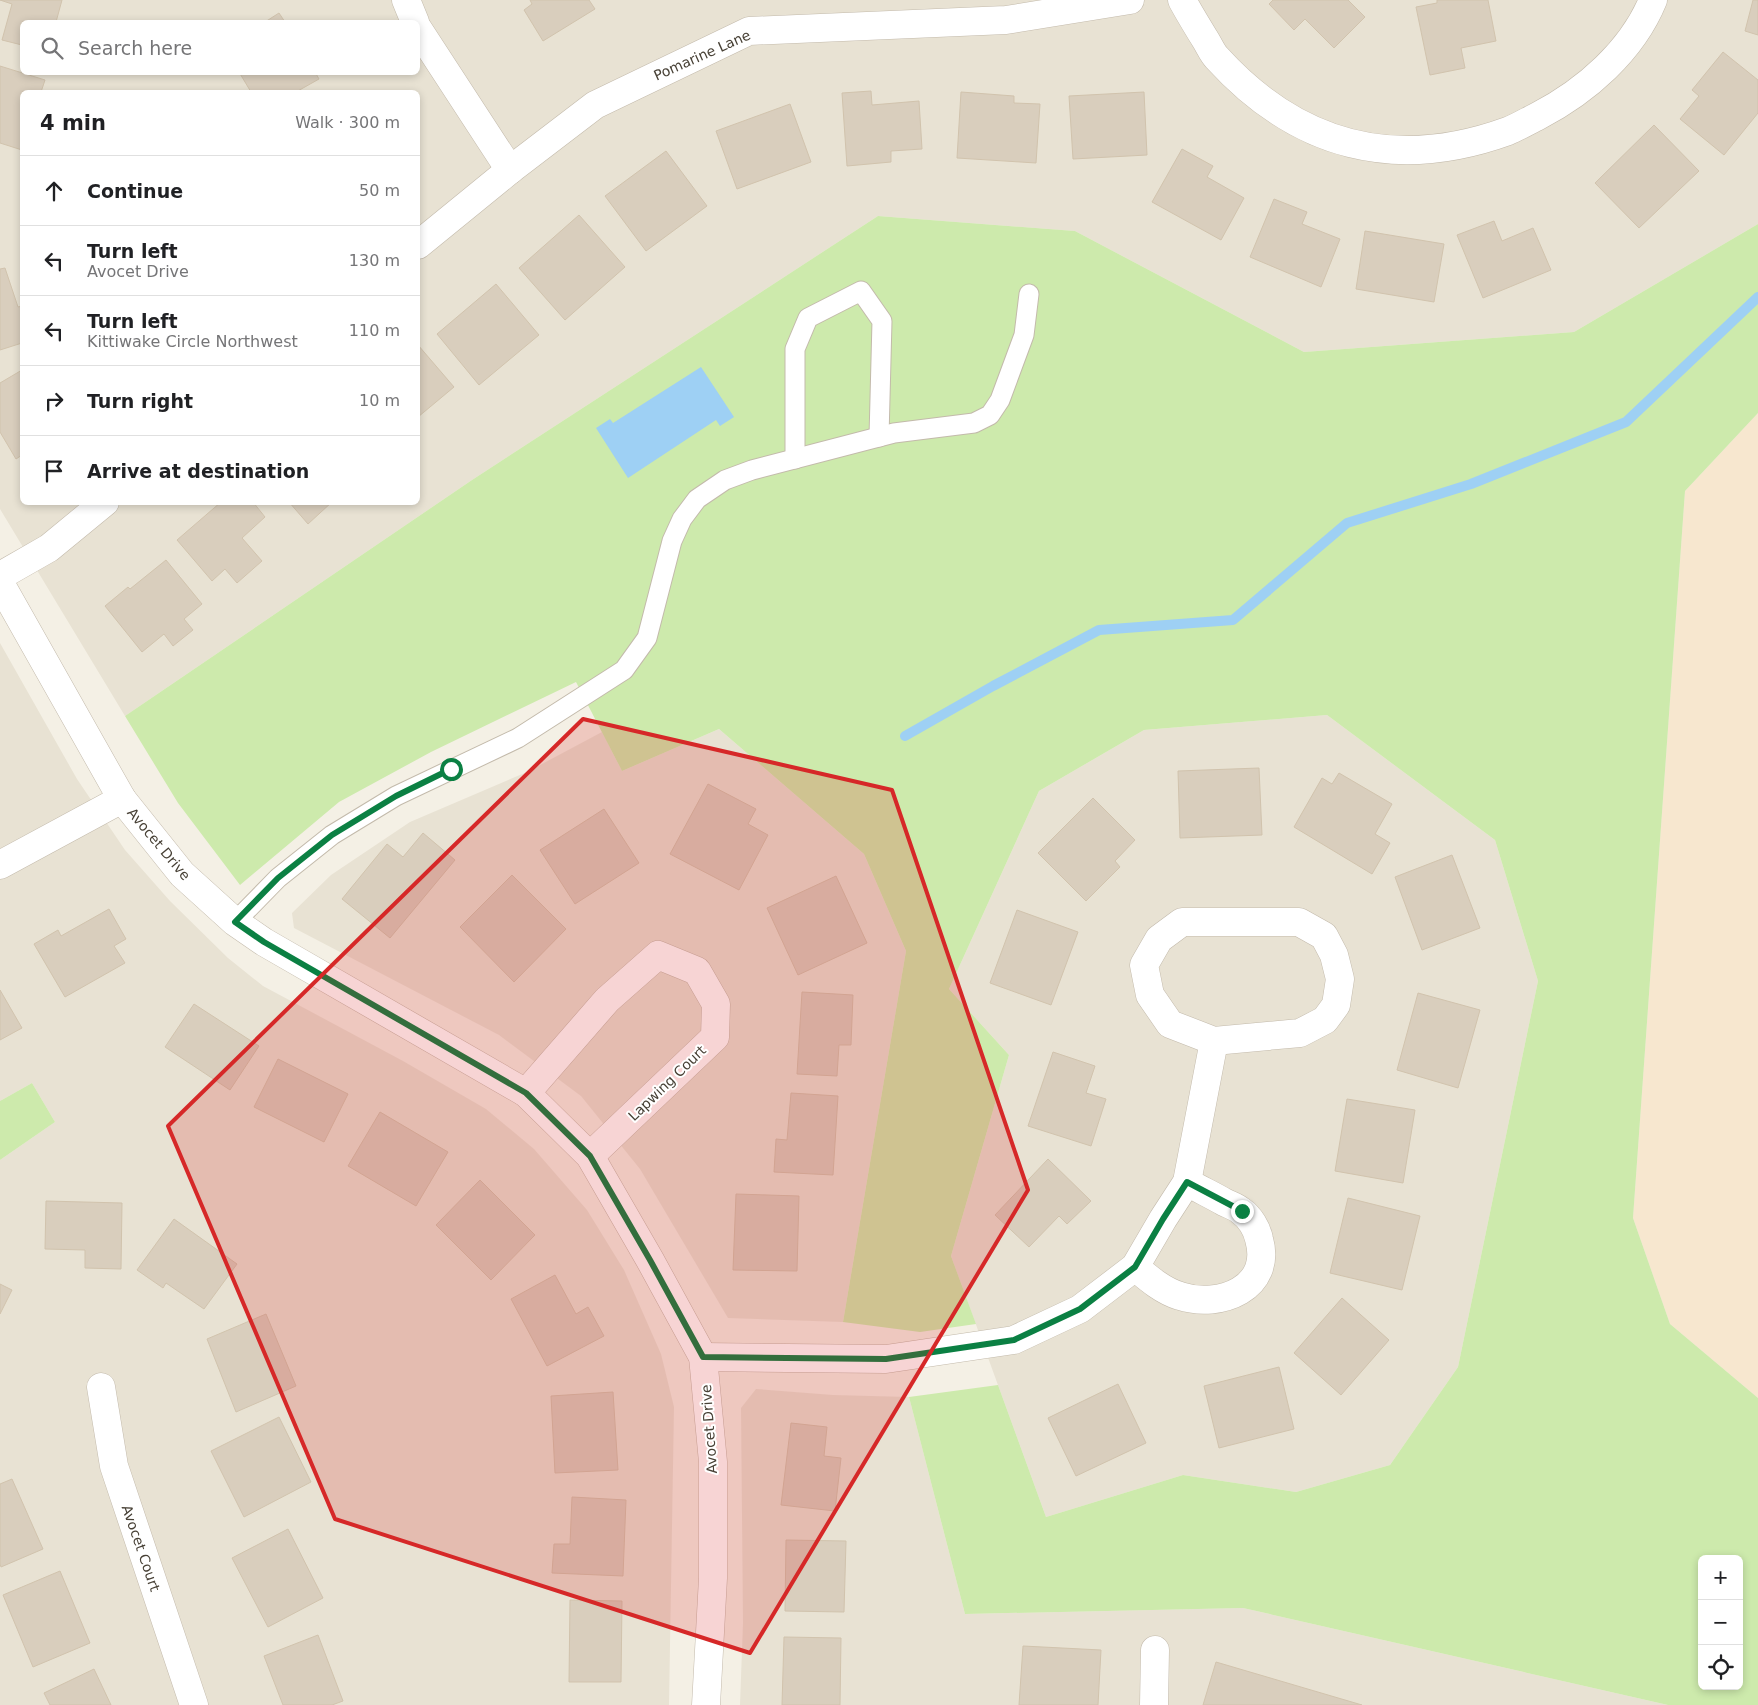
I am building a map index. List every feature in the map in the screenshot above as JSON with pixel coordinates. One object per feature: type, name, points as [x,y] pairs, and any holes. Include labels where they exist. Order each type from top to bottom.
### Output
[{"type":"street","points":[[406,0],[414,20]]},
{"type":"street","name":"Pomarine Lane","points":[[420,244],[510,170],[595,105],[749,31],[1006,20],[1130,0]]},
{"type":"street","points":[[1182,0],[1216,57],[1261,99],[1285,116],[1322,135],[1364,148],[1412,152],[1459,146],[1509,131],[1556,106],[1594,79],[1630,41],[1653,0]]},
{"type":"street","points":[[420,32],[510,170]]},
{"type":"street","points":[[0,576],[49,548],[101,505]]},
{"type":"street","name":"Avocet Drive","points":[[0,583],[122,799],[182,874],[235,922],[264,942],[526,1093],[590,1156],[703,1357],[713,1462],[713,1578],[706,1705]]},
{"type":"street","points":[[0,865],[122,799]]},
{"type":"street","points":[[1182,922],[1299,922],[1324,936],[1334,955],[1340,979],[1336,1005],[1325,1020],[1300,1033],[1214,1041],[1170,1024],[1150,995],[1144,965],[1159,940],[1182,922]]},
{"type":"street","name":"Lapwing Court","points":[[526,1093],[607,1000],[658,955],[697,971],[716,1004],[715,1036],[590,1156]]},
{"type":"street","points":[[703,1357],[886,1359],[1014,1340],[1080,1309],[1135,1267],[1187,1182],[1214,1041]]},
{"type":"street","points":[[1135,1267],[1157,1284],[1180,1296],[1208,1300],[1234,1295],[1250,1284],[1260,1270],[1263,1251],[1257,1229],[1242,1211],[1187,1182]]},
{"type":"street","name":"Avocet Court","points":[[101,1387],[114,1466],[194,1705]]},
{"type":"street","points":[[1154,1705],[1155,1650]]},
{"type":"lane","points":[[795,458],[795,349],[808,318],[861,291],[882,321],[879,437]]},
{"type":"lane","points":[[235,922],[278,878],[332,835],[396,796],[518,738],[624,670],[647,638],[672,541],[682,519],[697,499],[725,480],[795,458],[894,433],[974,423],[990,415],[1000,400],[1024,335],[1029,294]]},
{"type":"highlighted area","points":[[583,719],[892,790],[1028,1190],[750,1653],[335,1519],[168,1126]]},
{"type":"shaded area","points":[[0,0],[1758,0],[1758,224],[1574,332],[1304,352],[1075,231],[878,216],[472,480],[125,716],[0,509]]},
{"type":"shaded area","points":[[1758,413],[1758,1398],[1670,1324],[1633,1218],[1685,491]]},
{"type":"shaded area","points":[[0,643],[77,779],[125,850],[170,901],[228,958],[263,986],[403,1061],[486,1109],[534,1149],[587,1210],[624,1270],[661,1354],[674,1407],[669,1705],[0,1705],[0,1160],[55,1122],[32,1083],[0,1101]]},
{"type":"shaded area","points":[[1327,715],[1495,840],[1538,981],[1458,1367],[1390,1465],[1296,1492],[1183,1475],[1046,1517],[951,1256],[1009,1055],[949,989],[1039,791],[1144,730]]},
{"type":"shaded area","points":[[719,729],[864,854],[906,951],[843,1322],[728,1318],[640,1169],[581,1096],[499,1035],[294,928],[292,913],[331,875],[410,822],[527,772],[602,732],[622,771]]},
{"type":"shaded area","points":[[756,1389],[833,1395],[909,1397],[965,1614],[1243,1608],[1668,1705],[740,1705],[743,1623],[741,1408]]},
{"type":"green space","points":[[878,216],[1075,231],[1304,352],[1574,332],[1758,224],[1758,413],[1685,491],[1633,1218],[1670,1324],[1758,1398],[1758,1705],[1668,1705],[1243,1608],[965,1614],[909,1397],[998,1385],[1046,1517],[1183,1475],[1296,1492],[1390,1465],[1458,1367],[1538,981],[1495,840],[1327,715],[1144,730],[1039,791],[949,989],[1009,1055],[951,1256],[976,1324],[920,1332],[843,1322],[906,951],[864,854],[719,729],[622,771],[576,682],[431,752],[339,802],[240,885],[178,803],[125,716],[472,480]]},
{"type":"green space","points":[[32,1083],[55,1122],[0,1160],[0,1101]]},
{"type":"water","points":[[701,367],[734,417],[720,426],[716,420],[628,478],[596,428],[610,419],[613,423]]},
{"type":"building","points":[[0,0],[62,0],[57,20],[20,20],[20,44],[2,40],[12,4]]},
{"type":"building","points":[[530,0],[589,0],[595,9],[543,41],[524,10],[532,4]]},
{"type":"building","points":[[1273,0],[1348,0],[1365,17],[1334,48],[1305,19],[1294,30],[1269,4]]},
{"type":"building","points":[[1437,0],[1488,0],[1496,41],[1461,48],[1465,68],[1430,75],[1416,7],[1437,3]]},
{"type":"building","points":[[1753,0],[1758,0],[1758,35],[1745,31]]},
{"type":"building","points":[[279,13],[284,20],[268,20]]},
{"type":"building","points":[[1723,52],[1758,80],[1758,113],[1724,155],[1680,119],[1699,96],[1692,90]]},
{"type":"building","points":[[0,66],[20,72],[20,75],[29,75],[45,80],[42,90],[20,90],[20,149],[0,143]]},
{"type":"building","points":[[241,75],[317,75],[319,79],[300,90],[250,90]]},
{"type":"building","points":[[871,91],[872,105],[919,101],[922,149],[891,151],[891,162],[847,166],[842,93]]},
{"type":"building","points":[[961,92],[1014,96],[1014,103],[1040,104],[1036,163],[957,158]]},
{"type":"building","points":[[1144,92],[1147,155],[1073,159],[1069,96]]},
{"type":"building","points":[[790,104],[811,162],[737,189],[716,131]]},
{"type":"building","points":[[1654,125],[1699,171],[1639,228],[1595,183]]},
{"type":"building","points":[[1182,149],[1213,166],[1207,177],[1244,198],[1221,240],[1152,202]]},
{"type":"building","points":[[666,151],[707,206],[646,251],[605,196]]},
{"type":"building","points":[[1274,199],[1307,212],[1302,224],[1340,239],[1321,287],[1250,257]]},
{"type":"building","points":[[579,215],[625,267],[565,320],[519,268]]},
{"type":"building","points":[[1494,221],[1502,241],[1533,228],[1551,270],[1483,298],[1457,235]]},
{"type":"building","points":[[1365,231],[1444,244],[1434,302],[1356,289]]},
{"type":"building","points":[[5,268],[18,307],[20,306],[20,344],[0,350],[0,269]]},
{"type":"building","points":[[496,284],[539,335],[479,385],[437,334]]},
{"type":"building","points":[[420,347],[454,387],[420,415]]},
{"type":"building","points":[[20,371],[20,456],[16,459],[0,432],[0,383]]},
{"type":"building","points":[[218,505],[255,505],[265,517],[242,538],[262,561],[237,583],[225,569],[212,581],[177,540]]},
{"type":"building","points":[[292,505],[329,505],[308,524]]},
{"type":"building","points":[[166,560],[202,604],[184,619],[193,630],[173,646],[164,634],[142,652],[105,606]]},
{"type":"building","points":[[1259,768],[1262,835],[1180,838],[1178,771]]},
{"type":"building","points":[[1339,773],[1392,804],[1375,834],[1390,843],[1372,874],[1294,827],[1322,778],[1332,784]]},
{"type":"building","points":[[708,784],[756,809],[748,824],[768,835],[739,890],[670,854]]},
{"type":"building","points":[[1093,798],[1135,840],[1115,861],[1120,867],[1086,901],[1038,853]]},
{"type":"building","points":[[604,809],[639,863],[575,904],[540,850]]},
{"type":"building","points":[[423,833],[455,860],[390,938],[342,899],[387,844],[403,857]]},
{"type":"building","points":[[1452,855],[1480,928],[1422,950],[1395,877]]},
{"type":"building","points":[[512,875],[566,929],[514,982],[460,927]]},
{"type":"building","points":[[836,876],[867,943],[798,975],[767,908]]},
{"type":"building","points":[[109,909],[126,939],[114,946],[125,963],[65,997],[34,944],[58,930],[61,936]]},
{"type":"building","points":[[1017,910],[1078,932],[1051,1005],[990,983]]},
{"type":"building","points":[[0,990],[22,1028],[0,1040]]},
{"type":"building","points":[[802,992],[853,995],[851,1045],[839,1045],[837,1076],[797,1074]]},
{"type":"building","points":[[1418,993],[1480,1010],[1458,1088],[1397,1070]]},
{"type":"building","points":[[194,1004],[259,1046],[230,1090],[165,1047]]},
{"type":"building","points":[[1053,1052],[1095,1066],[1086,1093],[1106,1099],[1091,1146],[1028,1126]]},
{"type":"building","points":[[278,1059],[348,1094],[324,1142],[254,1107]]},
{"type":"building","points":[[791,1093],[838,1096],[833,1175],[774,1172],[776,1139],[787,1140]]},
{"type":"building","points":[[1347,1099],[1415,1110],[1403,1183],[1335,1171]]},
{"type":"building","points":[[380,1112],[448,1152],[416,1206],[348,1166]]},
{"type":"building","points":[[1048,1159],[1091,1201],[1067,1224],[1059,1216],[1029,1247],[995,1215]]},
{"type":"building","points":[[480,1180],[535,1235],[491,1280],[436,1225]]},
{"type":"building","points":[[736,1194],[799,1196],[797,1271],[733,1270]]},
{"type":"building","points":[[1348,1198],[1420,1216],[1402,1290],[1330,1273]]},
{"type":"building","points":[[46,1201],[122,1203],[121,1269],[85,1268],[85,1250],[45,1249]]},
{"type":"building","points":[[174,1219],[237,1264],[204,1309],[166,1283],[163,1288],[137,1270]]},
{"type":"building","points":[[555,1275],[576,1314],[588,1307],[604,1336],[547,1366],[511,1299]]},
{"type":"building","points":[[0,1284],[12,1290],[0,1314]]},
{"type":"building","points":[[1342,1298],[1389,1340],[1341,1395],[1294,1353]]},
{"type":"building","points":[[266,1314],[296,1386],[236,1412],[207,1339]]},
{"type":"building","points":[[1279,1367],[1294,1429],[1219,1448],[1204,1386]]},
{"type":"building","points":[[1118,1384],[1146,1443],[1076,1476],[1048,1418]]},
{"type":"building","points":[[613,1392],[618,1470],[555,1473],[551,1396]]},
{"type":"building","points":[[279,1417],[311,1482],[244,1517],[211,1451]]},
{"type":"building","points":[[791,1423],[827,1427],[824,1456],[841,1458],[835,1511],[781,1505]]},
{"type":"building","points":[[12,1479],[43,1549],[1,1567],[0,1484]]},
{"type":"building","points":[[572,1497],[626,1500],[623,1576],[552,1573],[554,1544],[570,1544]]},
{"type":"building","points":[[288,1529],[323,1598],[268,1627],[232,1558]]},
{"type":"building","points":[[786,1540],[846,1541],[844,1612],[785,1611]]},
{"type":"building","points":[[60,1571],[90,1643],[33,1667],[3,1595]]},
{"type":"building","points":[[570,1600],[622,1601],[621,1682],[569,1682]]},
{"type":"building","points":[[318,1635],[343,1701],[332,1705],[283,1705],[264,1656]]},
{"type":"building","points":[[784,1637],[841,1638],[840,1705],[782,1705]]},
{"type":"building","points":[[1023,1646],[1101,1650],[1098,1705],[1019,1705]]},
{"type":"building","points":[[1216,1662],[1362,1705],[1203,1705]]},
{"type":"building","points":[[94,1669],[111,1705],[50,1705],[44,1693]]},
{"type":"waterway","points":[[905,736],[993,686],[1099,630],[1233,620],[1347,523],[1471,484],[1626,422],[1758,297]]},
{"type":"route","points":[[451,769],[396,796],[332,835],[278,878],[235,922],[264,942],[526,1093],[590,1156],[703,1357],[886,1359],[1014,1340],[1080,1309],[1135,1267],[1187,1182],[1242,1211]]}]
